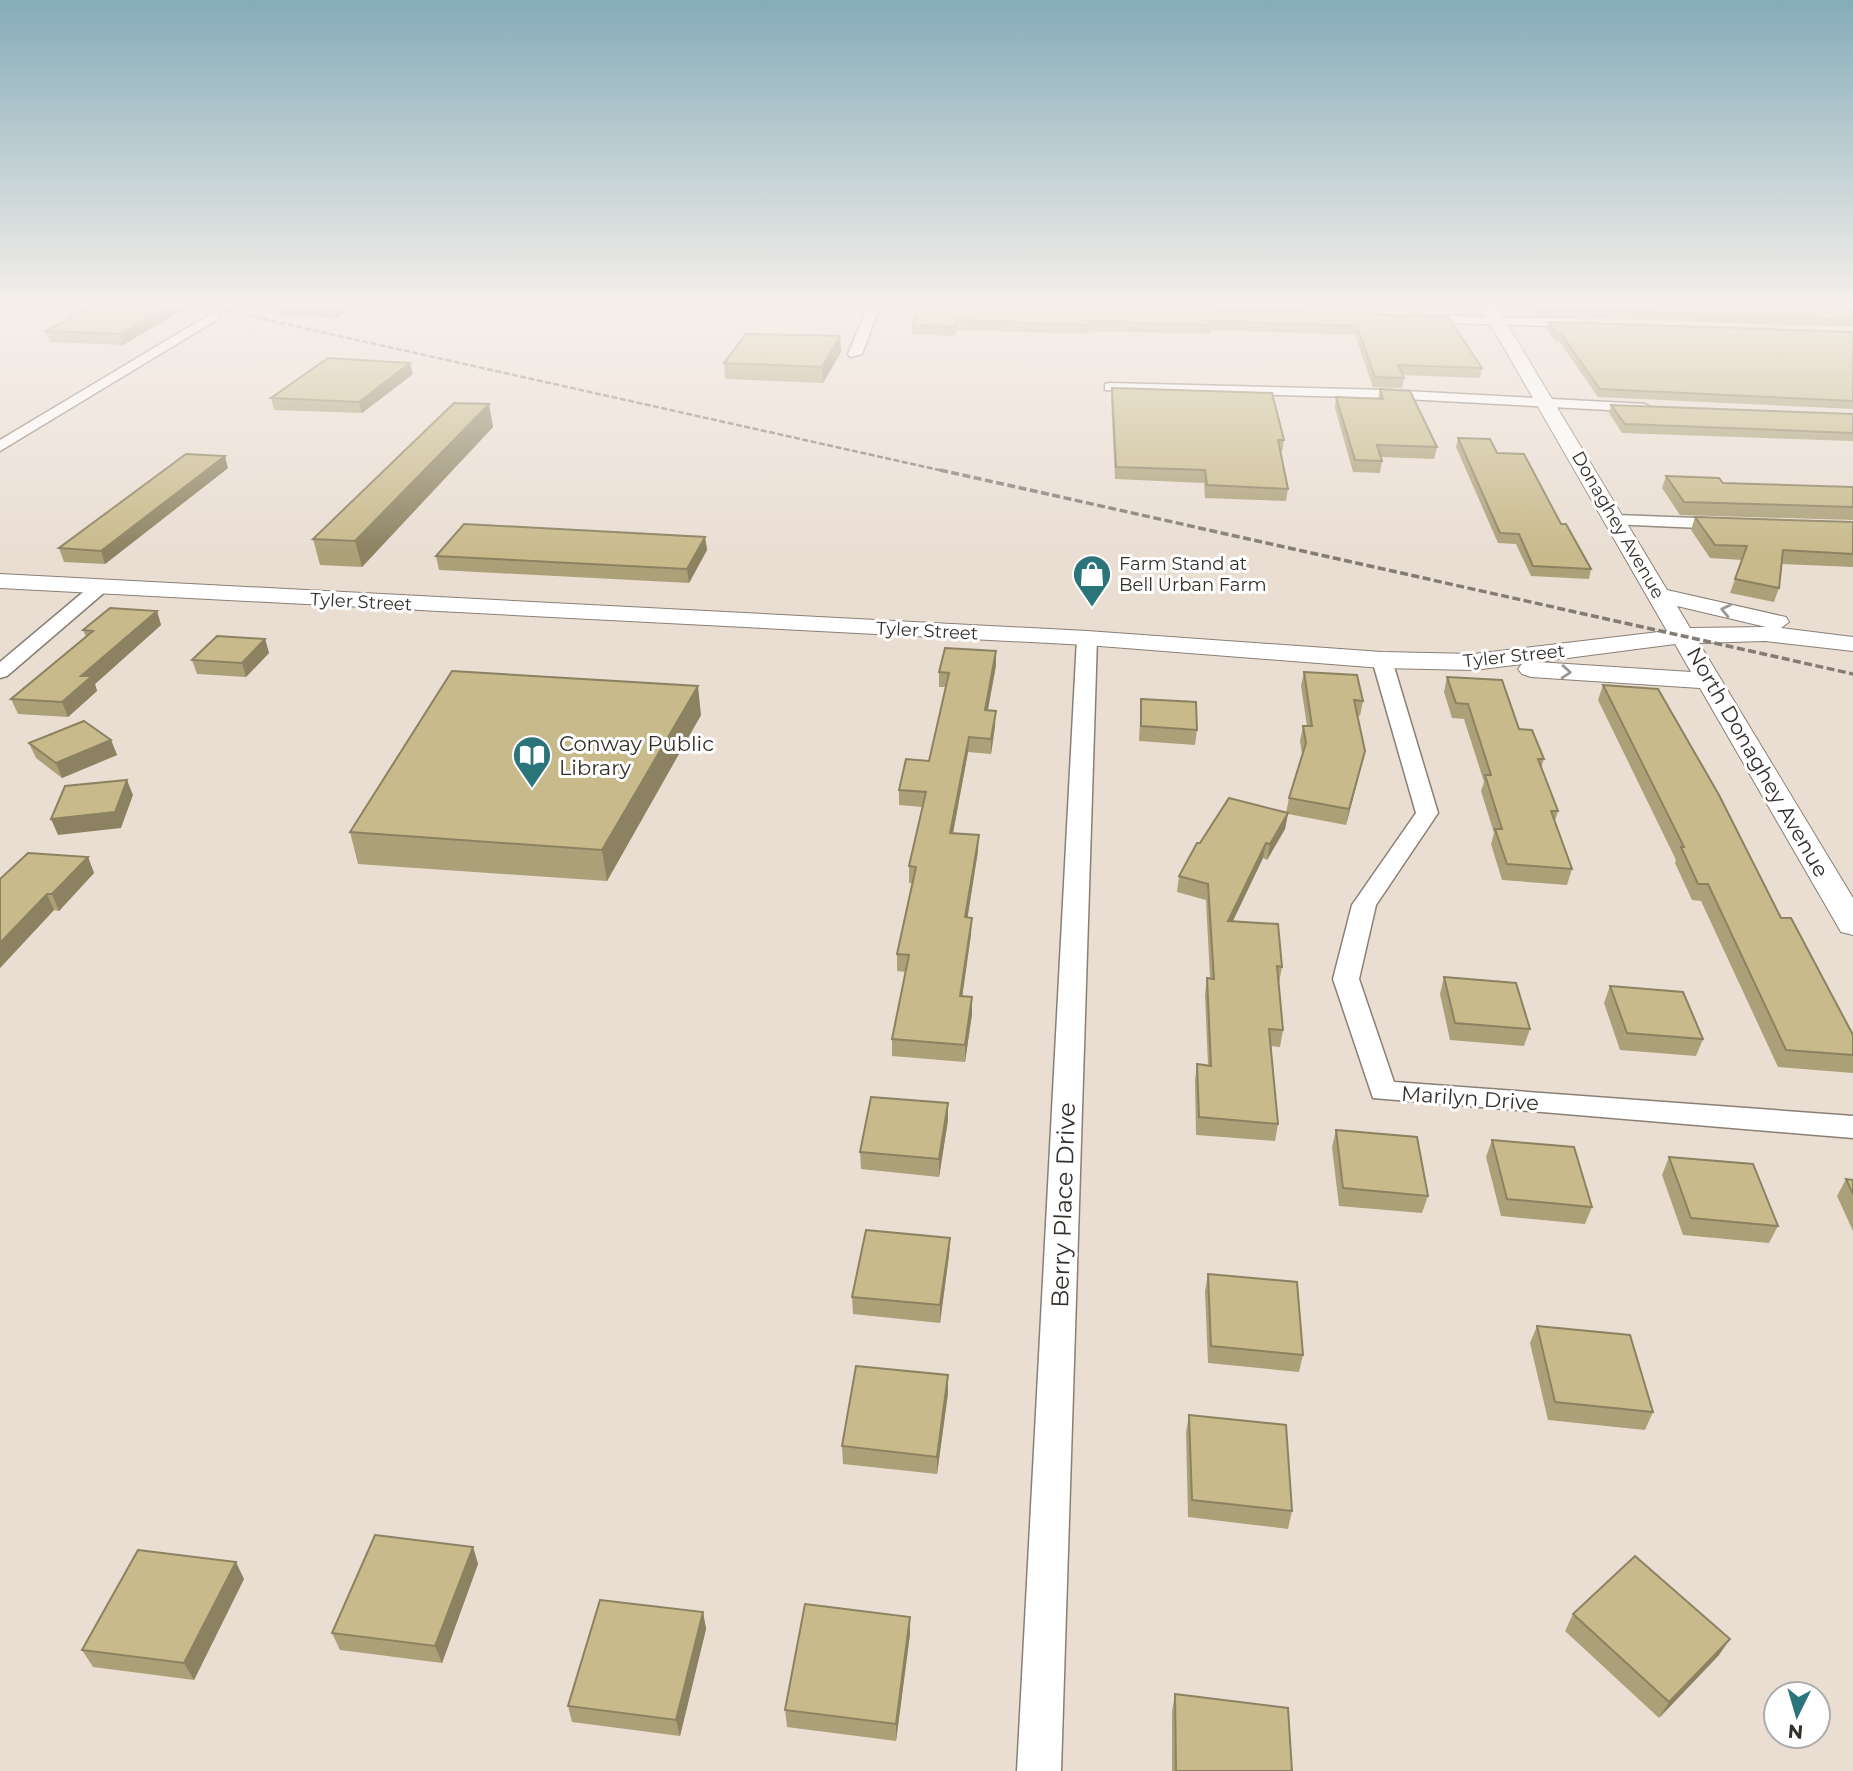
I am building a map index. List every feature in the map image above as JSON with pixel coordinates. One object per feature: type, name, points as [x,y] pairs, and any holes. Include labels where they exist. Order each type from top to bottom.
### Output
[{"type":"street","points":[[0,446],[94,389]]},
{"type":"street","points":[[1175,389],[1387,394],[1658,409]]},
{"type":"street","name":"Donaghey Avenue","points":[[1538,389],[1683,636]]},
{"type":"street","points":[[1616,520],[1745,525]]},
{"type":"street","name":"Tyler Street","points":[[0,581],[1087,639],[1382,660],[1474,662],[1683,636],[1765,634],[1846,643]]},
{"type":"street","points":[[0,672],[100,587]]},
{"type":"street","points":[[1659,594],[1786,624],[1846,643]]},
{"type":"street","name":"North Donaghey Avenue","points":[[1683,636],[1853,925]]},
{"type":"street","name":"Berry Place Drive","points":[[1039,1771],[1087,639]]},
{"type":"street","name":"Marilyn Drive","points":[[1382,660],[1427,813],[1364,905],[1346,979],[1383,1091],[1853,1127]]},
{"type":"street","points":[[1474,662],[1710,681]]},
{"type":"building","points":[[284,389],[376,389],[359,402],[271,398]]},
{"type":"building","points":[[1112,389],[1272,393],[1284,440],[1278,440],[1288,489],[1207,485],[1205,470],[1116,467]]},
{"type":"building","points":[[1380,389],[1410,391],[1437,447],[1377,445],[1382,461],[1355,460],[1336,397],[1383,399]]},
{"type":"building","points":[[1600,389],[1853,389],[1853,401]]},
{"type":"building","points":[[454,403],[489,404],[355,541],[313,539]]},
{"type":"building","points":[[1611,405],[1853,414],[1853,433],[1625,424]]},
{"type":"building","points":[[1458,438],[1490,439],[1497,453],[1524,454],[1561,524],[1566,524],[1591,569],[1533,566],[1519,534],[1500,533]]},
{"type":"building","points":[[186,454],[225,456],[101,551],[59,548]]},
{"type":"building","points":[[1666,476],[1719,478],[1723,483],[1853,487],[1853,507],[1684,502]]},
{"type":"building","points":[[1695,517],[1853,522],[1853,554],[1783,550],[1779,588],[1735,579],[1747,546],[1715,545]]},
{"type":"building","points":[[464,524],[705,537],[687,569],[436,556]]},
{"type":"building","points":[[110,608],[157,611],[81,676],[92,676],[62,702],[11,699],[93,631],[83,630]]},
{"type":"building","points":[[217,636],[265,639],[242,663],[192,660]]},
{"type":"building","points":[[945,648],[996,651],[985,710],[996,711],[991,739],[969,737],[950,833],[979,835],[965,917],[972,918],[960,996],[972,997],[965,1045],[892,1039],[909,955],[897,954],[916,867],[909,866],[926,792],[899,790],[906,759],[929,761],[949,673],[939,672]]},
{"type":"building","name":"Conway Public Library","points":[[452,671],[698,686],[602,850],[350,832]]},
{"type":"building","points":[[1304,672],[1357,675],[1363,701],[1354,700],[1365,751],[1349,809],[1289,798],[1306,743],[1303,726],[1312,726]]},
{"type":"building","points":[[1447,677],[1502,680],[1519,729],[1532,730],[1544,759],[1538,759],[1558,811],[1551,811],[1572,869],[1507,864],[1495,829],[1502,829],[1485,775],[1491,775],[1468,704],[1456,703]]},
{"type":"building","points":[[1603,685],[1658,689],[1719,795],[1781,918],[1791,918],[1853,1035],[1853,1055],[1786,1050],[1708,884],[1698,884],[1681,847],[1684,847]]},
{"type":"building","points":[[1141,699],[1196,702],[1197,730],[1141,726]]},
{"type":"building","points":[[84,721],[111,740],[56,763],[29,743]]},
{"type":"building","points":[[127,780],[115,812],[51,819],[65,786]]},
{"type":"building","points":[[1229,798],[1288,813],[1270,844],[1266,843],[1228,921],[1278,924],[1282,967],[1277,966],[1283,1030],[1269,1029],[1278,1124],[1199,1117],[1197,1064],[1211,1066],[1207,978],[1214,979],[1208,884],[1179,876],[1197,843],[1200,843]]},
{"type":"building","points":[[28,853],[88,857],[52,894],[47,894],[0,943],[0,879]]},
{"type":"building","points":[[1444,977],[1516,983],[1530,1029],[1455,1023]]},
{"type":"building","points":[[1610,986],[1683,992],[1703,1039],[1627,1033]]},
{"type":"building","points":[[871,1097],[948,1103],[939,1159],[860,1152]]},
{"type":"building","points":[[1336,1130],[1417,1137],[1428,1196],[1343,1188]]},
{"type":"building","points":[[1492,1140],[1574,1147],[1592,1207],[1507,1199]]},
{"type":"building","points":[[1669,1157],[1753,1164],[1778,1226],[1691,1218]]},
{"type":"building","points":[[1846,1179],[1853,1180],[1853,1194]]},
{"type":"building","points":[[866,1230],[950,1238],[940,1305],[852,1297]]},
{"type":"building","points":[[1208,1274],[1297,1282],[1303,1355],[1211,1346]]},
{"type":"building","points":[[1537,1326],[1630,1335],[1653,1412],[1555,1402]]},
{"type":"building","points":[[856,1366],[948,1375],[937,1457],[842,1446]]},
{"type":"building","points":[[1189,1415],[1286,1425],[1292,1511],[1192,1500]]},
{"type":"building","points":[[375,1535],[473,1547],[435,1646],[332,1633]]},
{"type":"building","points":[[138,1550],[236,1562],[184,1663],[82,1650]]},
{"type":"building","points":[[1635,1556],[1730,1639],[1669,1702],[1573,1614]]},
{"type":"building","points":[[600,1600],[703,1612],[676,1720],[568,1706]]},
{"type":"building","points":[[805,1604],[910,1617],[896,1724],[785,1710]]},
{"type":"building","points":[[1175,1694],[1288,1708],[1292,1771],[1176,1771]]},
{"type":"railway","points":[[575,389],[948,472]]},
{"type":"railway","points":[[940,470],[1853,674]]},
{"type":"place","name":"Farm Stand at Bell Urban Farm","points":[[1092,608]]},
{"type":"place","name":"Conway Public Library","points":[[532,789]]}]
